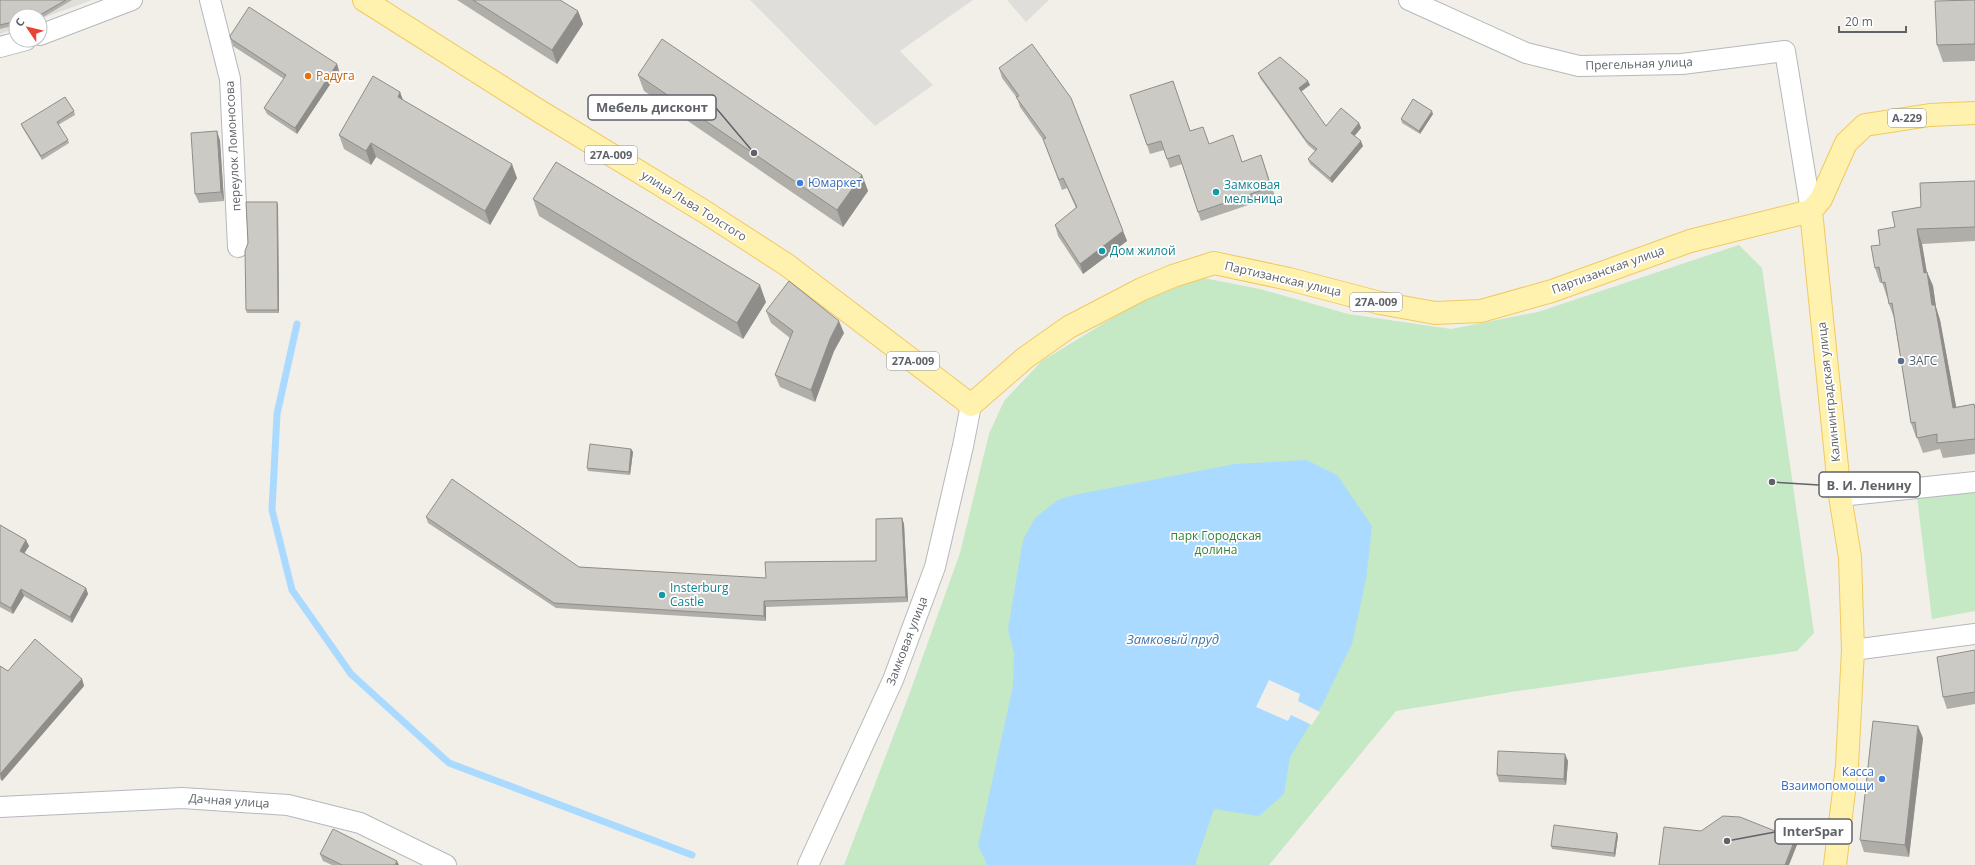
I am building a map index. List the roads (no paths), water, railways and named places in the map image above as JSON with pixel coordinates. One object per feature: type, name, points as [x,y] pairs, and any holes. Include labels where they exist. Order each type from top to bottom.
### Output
[{"type":"main road","name":"улица Льва Толстого","points":[[364,0],[536,109],[705,212],[787,265],[971,405]]},
{"type":"main road","name":"А-229","points":[[1811,211],[1821,199],[1846,143],[1865,125],[1930,115],[1975,113]]},
{"type":"main road","name":"Партизанская улица","points":[[971,405],[1025,358],[1069,327],[1142,289],[1173,276],[1214,263],[1289,279],[1380,303],[1435,313],[1481,311],[1552,291],[1690,240],[1811,211]]},
{"type":"main road","name":"Калининградская улица","points":[[1811,211],[1840,496],[1850,557],[1853,650],[1847,766],[1836,865]]},
{"type":"street","points":[[48,32],[132,0]]},
{"type":"street","name":"переулок Ломоносова","points":[[210,0],[230,79],[238,247]]},
{"type":"street","name":"Прегельная улица","points":[[1409,0],[1486,37],[1526,53],[1579,66],[1682,64],[1785,51],[1811,211]]},
{"type":"street","name":"Замковая улица","points":[[808,865],[893,680],[935,566],[971,405]]},
{"type":"street","points":[[1840,496],[1975,482]]},
{"type":"street","points":[[1853,650],[1975,634]]},
{"type":"street","name":"Дачная улица","points":[[0,807],[182,798],[288,805],[360,823],[446,865]]},
{"type":"water","name":"Замковый пруд","points":[[1306,460],[1337,475],[1372,526],[1366,579],[1352,644],[1322,705],[1290,757],[1284,794],[1259,816],[1214,809],[1195,865],[986,865],[978,846],[1013,686],[1014,654],[1008,629],[1023,540],[1035,518],[1058,500],[1074,495],[1235,464]]},
{"type":"waterway","points":[[297,324],[277,414],[272,510],[292,590],[351,674],[449,763],[692,855]]},
{"type":"place","name":"Радуга","points":[[308,76]]},
{"type":"place","name":"Мебель дисконт","points":[[754,153]]},
{"type":"place","name":"Юмаркет","points":[[800,183]]},
{"type":"place","name":"Замковая мельница","points":[[1216,192]]},
{"type":"place","name":"Дом жилой","points":[[1102,251]]},
{"type":"place","name":"ЗАГС","points":[[1901,361]]},
{"type":"place","name":"В. И. Ленину","points":[[1772,482]]},
{"type":"place","name":"Insterburg Castle","points":[[662,595]]},
{"type":"place","name":"Касса Взаимопомощи","points":[[1882,779]]},
{"type":"place","name":"InterSpar","points":[[1727,841]]},
{"type":"park label","name":"парк Городская долина","points":[[1216,543]]}]
